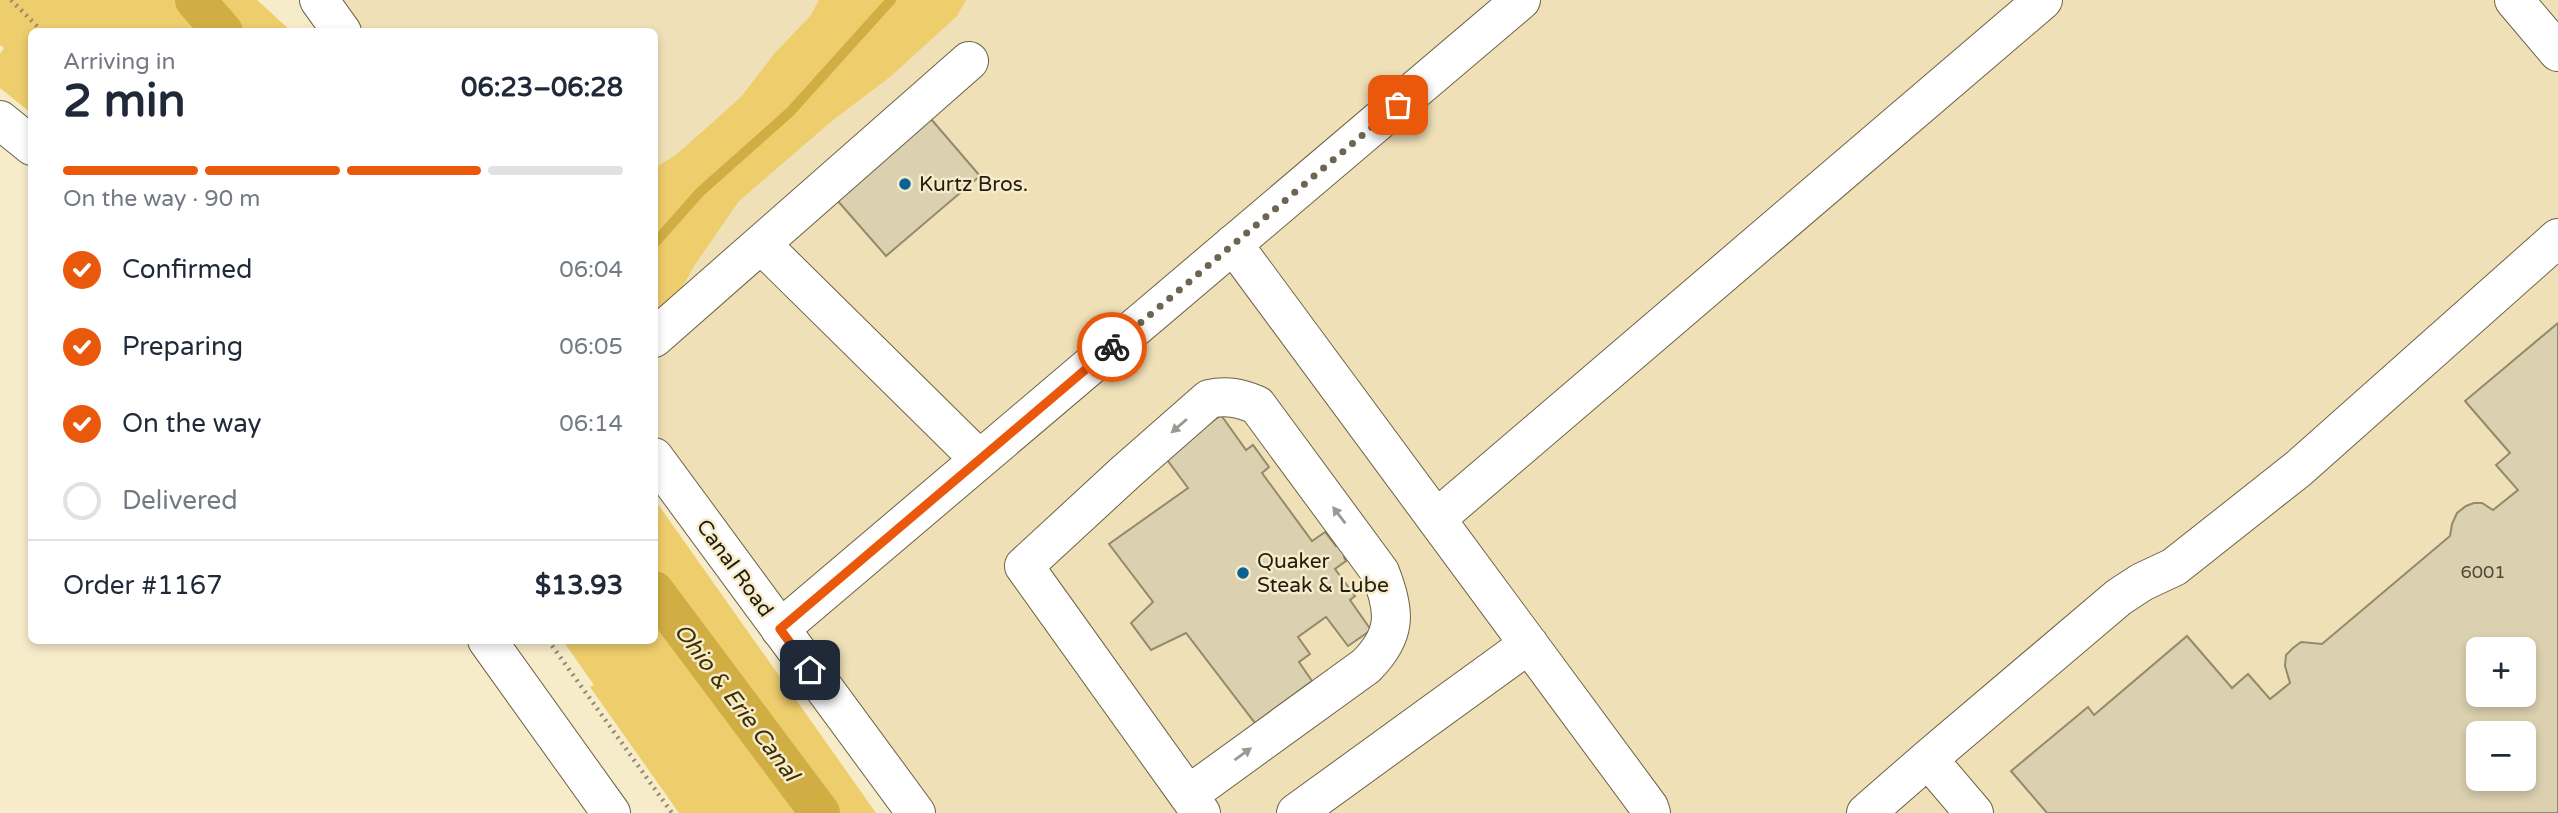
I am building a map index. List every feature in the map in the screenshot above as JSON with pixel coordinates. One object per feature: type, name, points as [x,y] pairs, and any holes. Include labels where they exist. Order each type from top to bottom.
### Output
[{"type":"street","points":[[319,0],[339,28]]},
{"type":"street","points":[[780,629],[1521,0]]},
{"type":"street","points":[[1436,519],[2043,0]]},
{"type":"street","points":[[2514,0],[2558,52]]},
{"type":"street","points":[[658,334],[969,61]]},
{"type":"street","points":[[0,120],[28,143]]},
{"type":"street","points":[[1867,813],[2119,597],[2142,582],[2174,567],[2298,469],[2558,238]]},
{"type":"street","points":[[761,244],[979,459]]},
{"type":"street","points":[[1233,244],[1651,813]]},
{"type":"street","points":[[1240,398],[1257,405],[1380,572],[1389,594],[1390,634],[1366,666],[1194,804],[1024,566],[1209,399],[1240,398]]},
{"type":"street","name":"Canal Road","points":[[658,462],[916,813]]},
{"type":"street","points":[[490,644],[611,813]]},
{"type":"street","points":[[1296,813],[1529,644]]},
{"type":"street","points":[[1928,759],[1975,813]]},
{"type":"path","points":[[11,0],[39,28]]},
{"type":"path","points":[[551,644],[672,813]]},
{"type":"shaded area","points":[[0,0],[257,0],[288,28],[28,28],[28,111],[0,88],[0,54],[4,48],[0,45]]},
{"type":"shaded area","points":[[319,0],[2558,0],[2558,813],[916,813],[658,461],[658,28],[340,28]]},
{"type":"shaded area","points":[[819,0],[966,0],[957,16],[890,77],[833,120],[739,201],[694,266],[674,302],[658,314],[658,166],[677,154],[741,97],[774,54],[811,15]]},
{"type":"shaded area","points":[[658,504],[876,813],[679,813],[590,687],[594,685],[565,644],[658,644]]},
{"type":"building","name":"Kurtz Bros.","points":[[925,112],[980,176],[886,256],[830,192]]},
{"type":"building","points":[[2558,323],[2558,813],[2047,813],[2011,771],[2088,707],[2094,715],[2187,636],[2232,688],[2248,674],[2270,699],[2290,683],[2285,666],[2286,655],[2293,648],[2301,642],[2322,644],[2450,536],[2457,513],[2466,506],[2482,503],[2493,510],[2518,490],[2496,465],[2510,453],[2465,401]]},
{"type":"building","points":[[1221,415],[1246,450],[1253,445],[1269,467],[1262,473],[1312,541],[1325,532],[1336,546],[1342,541],[1350,551],[1344,557],[1346,561],[1335,569],[1355,596],[1350,600],[1371,630],[1348,646],[1326,617],[1298,637],[1310,654],[1299,662],[1312,681],[1255,723],[1186,633],[1151,650],[1131,623],[1153,602],[1109,544],[1188,488],[1165,457]]},
{"type":"waterway","name":"Ohio & Erie Canal","points":[[195,0],[220,28]]},
{"type":"waterway","points":[[658,239],[700,192],[790,112],[891,0]]},
{"type":"waterway","name":"Ohio & Erie Canal","points":[[658,596],[820,813]]},
{"type":"way so far","points":[[1112,347],[1398,105]]},
{"type":"place","name":"Kurtz Bros.","points":[[905,184]]},
{"type":"place","name":"Quaker Steak & Lube","points":[[1243,573]]},
{"type":"route","points":[[810,670],[780,629],[1112,347]]}]
